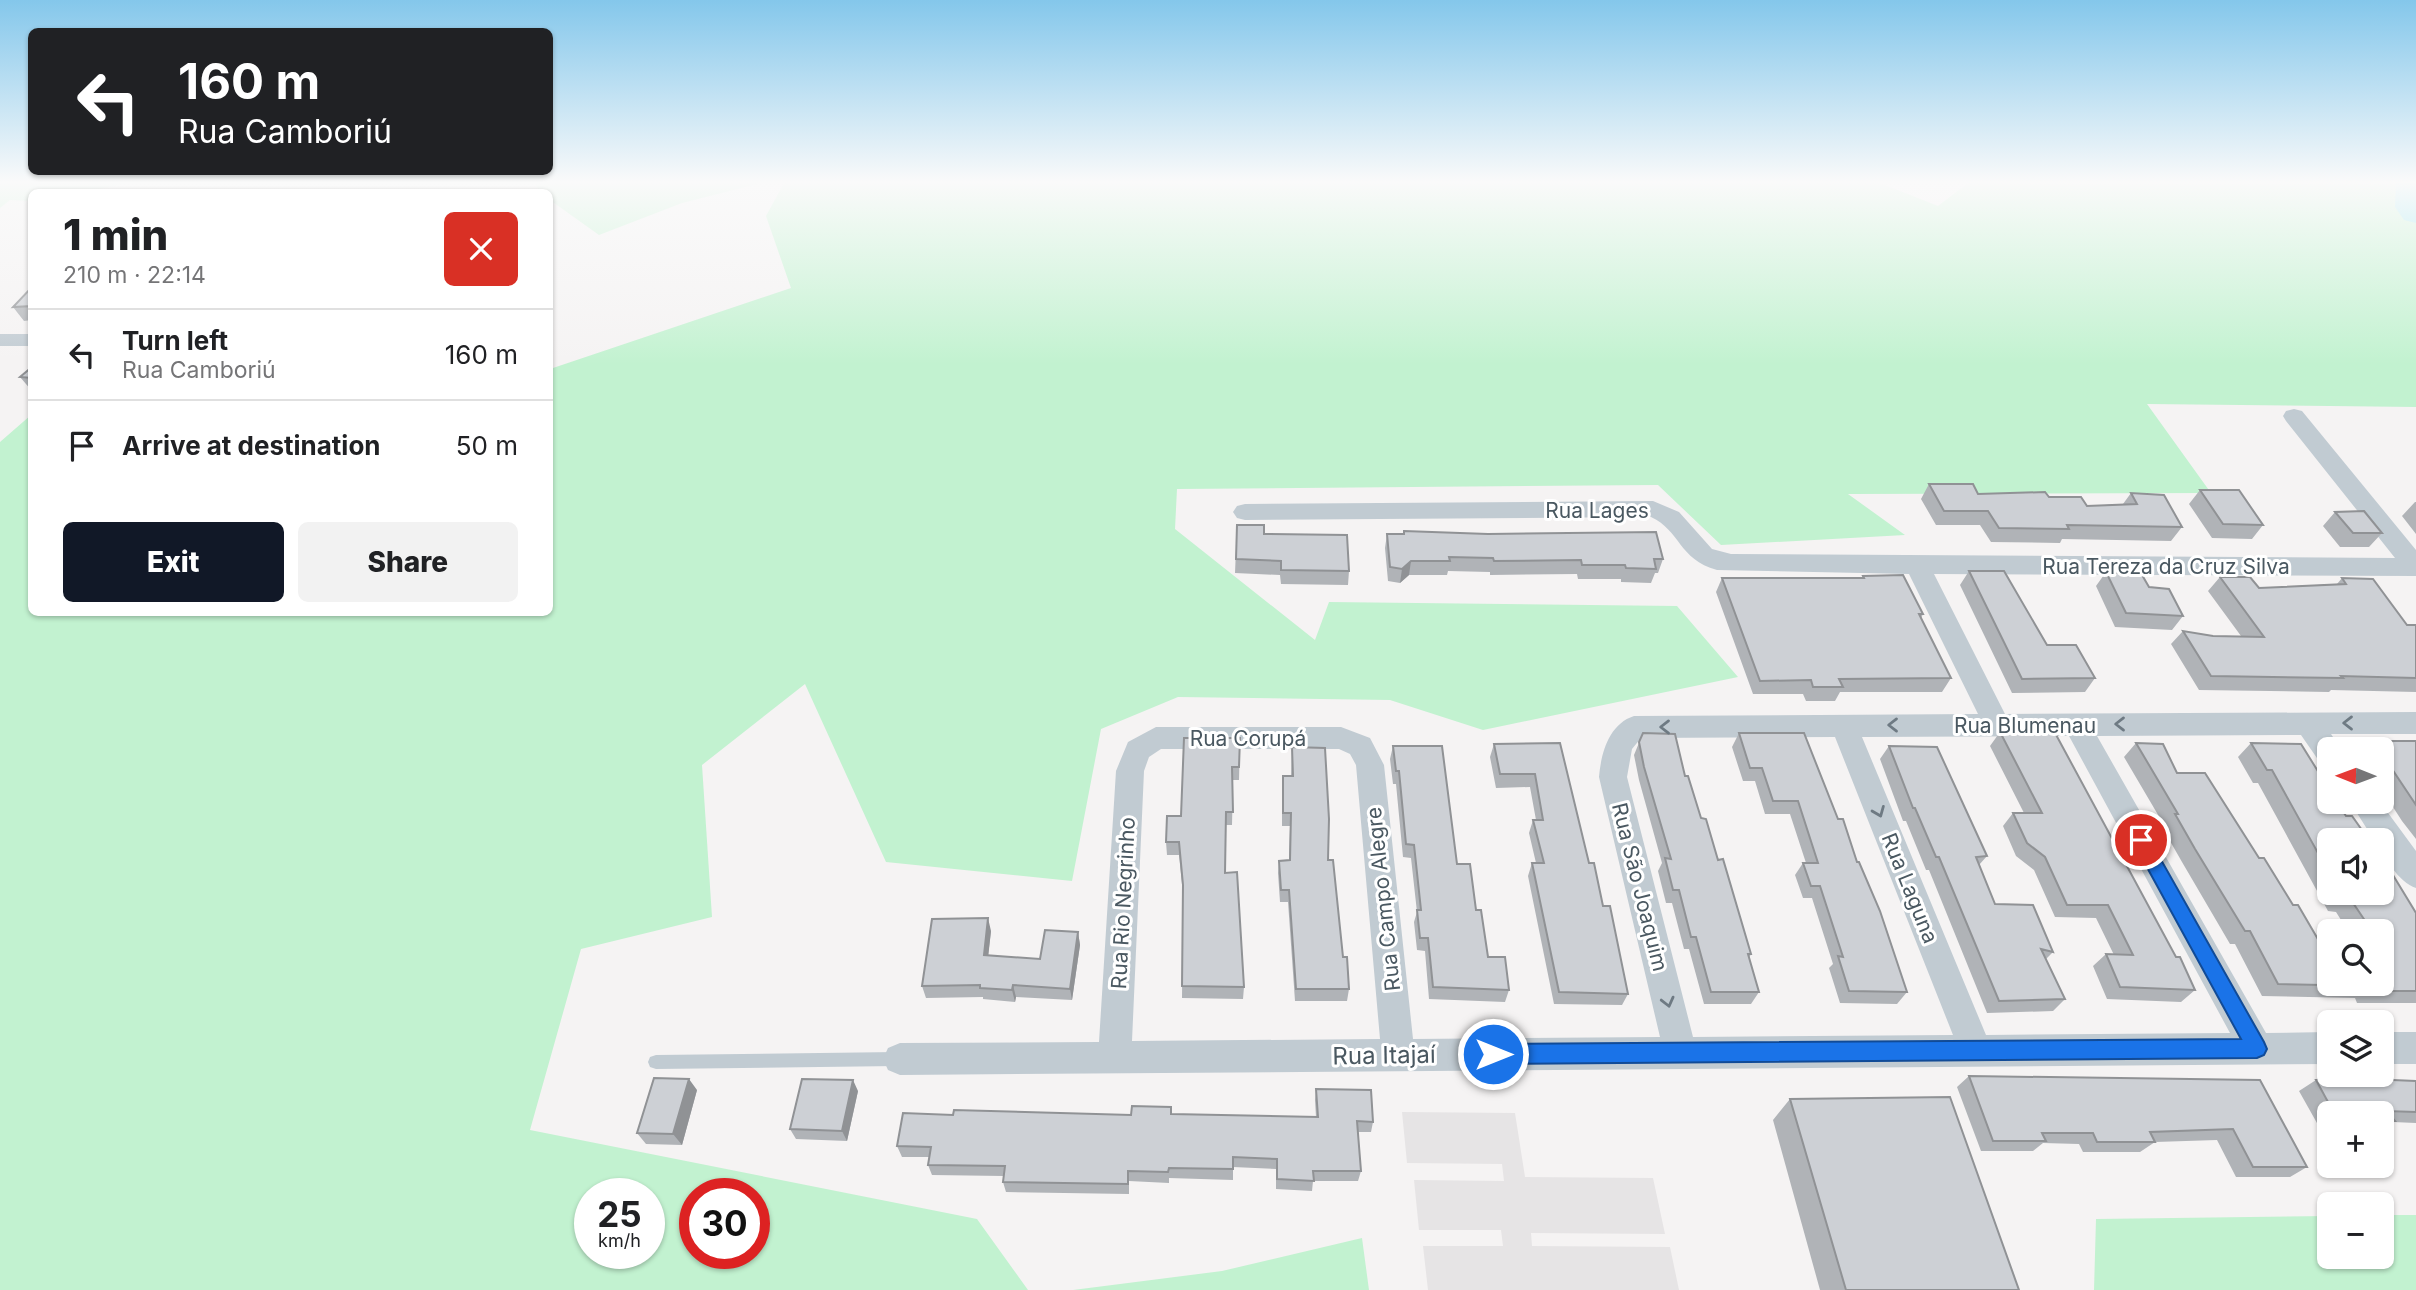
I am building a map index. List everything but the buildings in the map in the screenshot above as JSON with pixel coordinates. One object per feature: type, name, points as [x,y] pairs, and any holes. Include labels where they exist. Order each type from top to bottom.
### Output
[{"type":"street","points":[[0,340],[28,340]]},
{"type":"street","points":[[2294,416],[2416,567]]},
{"type":"street","name":"Rua Lages","points":[[1245,512],[1653,509],[1667,513],[1677,521],[1701,554],[1731,564],[1917,565]]},
{"type":"street","points":[[1917,565],[1997,725]]},
{"type":"street","name":"Rua Tereza da Cruz Silva","points":[[1917,565],[2416,567]]},
{"type":"street","points":[[2308,723],[2318,737]]},
{"type":"street","name":"Rua Blumenau","points":[[1634,727],[2416,723]]},
{"type":"street","points":[[2077,725],[2257,1049]]},
{"type":"street","name":"Rua Laguna","points":[[1844,726],[1976,1051]]},
{"type":"street","name":"Rua São Joaquim","points":[[1634,727],[1622,738],[1615,750],[1613,777],[1680,1052]]},
{"type":"street","name":"Rua Corupá","points":[[1138,750],[1156,738],[1341,738],[1360,746]]},
{"type":"street","name":"Rua Campo Alegre","points":[[1360,746],[1370,765],[1398,1055]]},
{"type":"street","name":"Rua Rio Negrinho","points":[[1115,1057],[1130,771],[1138,750]]},
{"type":"street","points":[[2373,814],[2416,875]]},
{"type":"street","name":"Rua Itajaí","points":[[901,1059],[2317,1048]]},
{"type":"street","points":[[2394,1048],[2416,1048]]},
{"type":"lane","points":[[656,1062],[901,1059]]},
{"type":"shaded area","points":[[1402,1112],[1515,1113],[1525,1177],[1653,1178],[1665,1234],[1531,1233],[1532,1246],[1670,1247],[1679,1290],[1428,1290],[1423,1246],[1503,1246],[1501,1230],[1419,1230],[1414,1180],[1504,1181],[1502,1164],[1407,1163]]},
{"type":"green space","points":[[775,243],[2416,243],[2416,407],[2147,404],[2211,493],[1848,494],[1905,535],[1721,545],[1658,485],[1177,489],[1175,529],[1315,640],[1329,602],[1677,606],[1738,677],[1483,730],[1390,700],[1178,697],[1101,729],[1072,881],[886,862],[805,684],[702,765],[712,917],[581,949],[530,1130],[977,1219],[1028,1290],[0,1290],[0,442],[28,418],[28,616],[553,616],[553,368],[791,288]]},
{"type":"green space","points":[[2394,1215],[2416,1215],[2416,1290],[2094,1290],[2096,1219],[2317,1216],[2317,1269],[2394,1269]]},
{"type":"green space","points":[[1362,1238],[1369,1290],[1073,1290],[1222,1271]]},
{"type":"route","points":[[1493,1054],[2257,1049],[2141,840]]}]
